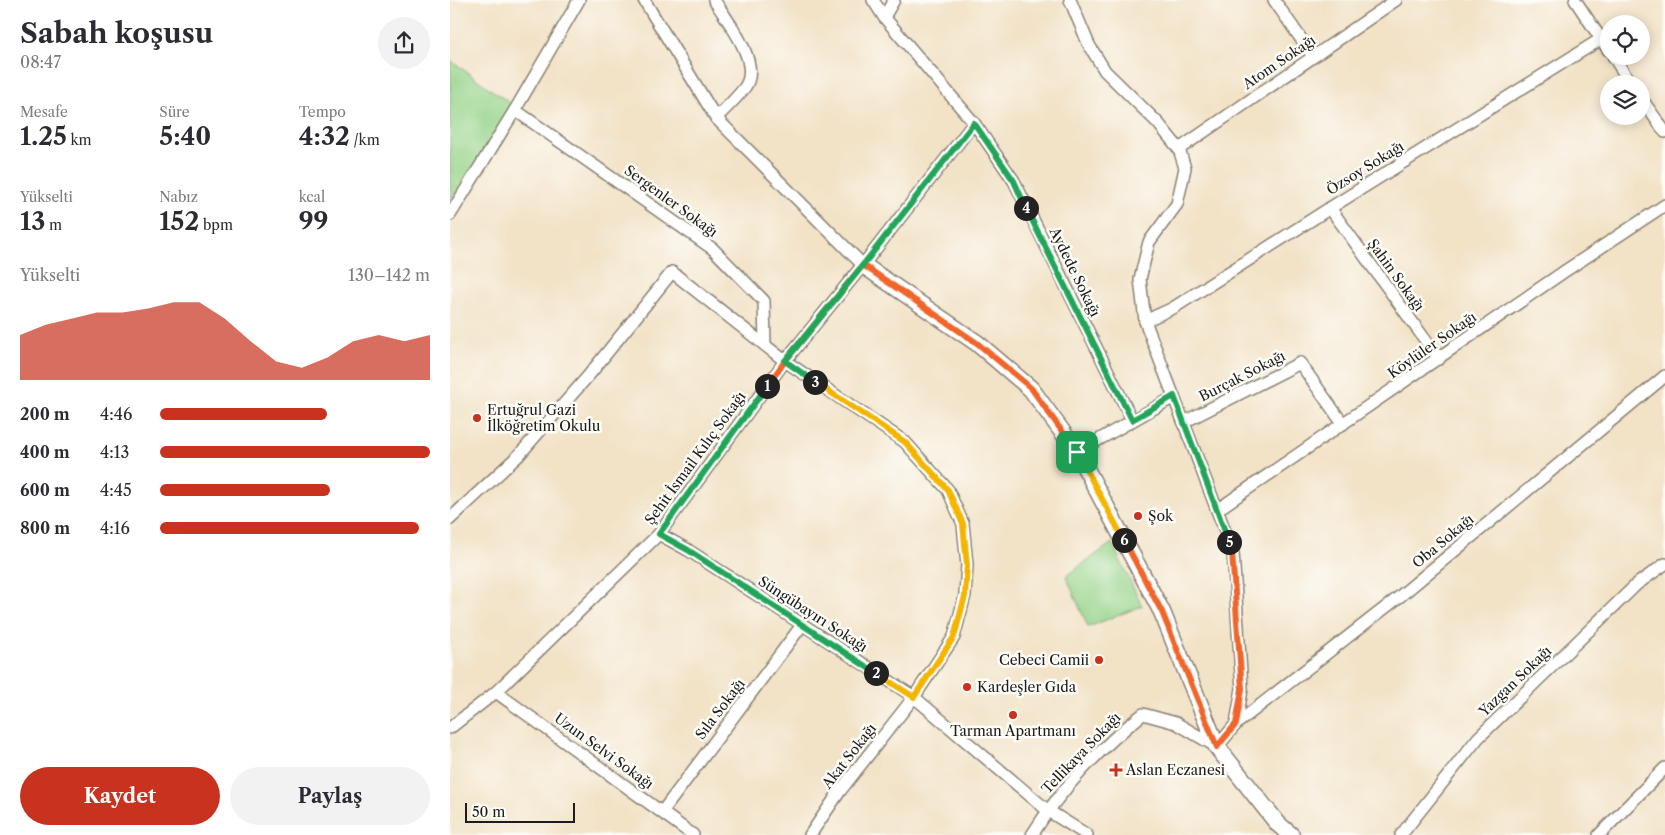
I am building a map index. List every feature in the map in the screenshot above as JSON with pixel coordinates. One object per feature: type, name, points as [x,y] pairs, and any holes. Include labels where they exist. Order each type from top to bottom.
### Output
[{"type":"street","points":[[450,215],[515,110],[578,0]]},
{"type":"street","points":[[644,0],[716,118],[863,265],[977,343],[1031,388],[1077,452],[1162,612],[1217,747],[1281,831]]},
{"type":"street","points":[[714,0],[749,60],[750,75],[746,86],[716,118]]},
{"type":"street","name":"Aydede Sokağı","points":[[873,0],[884,17],[974,123],[1014,181],[1132,420]]},
{"type":"street","points":[[884,17],[894,0]]},
{"type":"street","points":[[1070,0],[1089,45],[1105,71],[1158,123],[1179,149],[1185,168],[1177,204],[1149,242],[1140,279],[1145,321],[1232,552],[1242,689],[1236,724]]},
{"type":"street","points":[[1274,0],[1313,56]]},
{"type":"street","name":"Atom Sokağı","points":[[1179,149],[1396,0]]},
{"type":"street","points":[[1575,0],[1600,38]]},
{"type":"street","name":"Özsoy Sokağı","points":[[1145,321],[1174,308],[1600,40]]},
{"type":"street","name":"Sergenler Sokağı","points":[[515,110],[713,249],[764,301],[765,345]]},
{"type":"street","points":[[1650,111],[1665,132]]},
{"type":"street","name":"Şehit İsmail Kılıç Sokağı","points":[[450,728],[496,692],[659,534],[785,361],[974,123]]},
{"type":"street","name":"Köylüler Sokağı","points":[[1217,510],[1565,271],[1665,205]]},
{"type":"street","name":"Şahin Sokağı","points":[[1330,208],[1439,359]]},
{"type":"street","points":[[450,519],[519,455],[589,375],[672,272],[785,361]]},
{"type":"street","name":"Akat Sokağı","points":[[785,361],[905,442],[948,490],[963,524],[967,565],[965,596],[954,637],[914,697],[840,791],[810,835]]},
{"type":"street","name":"Burçak Sokağı","points":[[1184,422],[1300,363],[1343,424]]},
{"type":"street","name":"Oba Sokağı","points":[[1217,747],[1236,724],[1399,598],[1665,376]]},
{"type":"street","points":[[1077,452],[1174,396]]},
{"type":"street","name":"Süngübayırı Sokağı","points":[[659,534],[688,550],[914,697],[1047,810],[1087,835]]},
{"type":"street","name":"Yazgan Sokağı","points":[[1401,835],[1478,738],[1637,584],[1665,564]]},
{"type":"street","name":"Sıla Sokağı","points":[[662,812],[802,625]]},
{"type":"street","name":"Uzun Selvi Sokağı","points":[[496,692],[693,835]]},
{"type":"street","name":"Tellikaya Sokağı","points":[[1032,835],[1047,810],[1116,735],[1143,714],[1176,723],[1217,747]]},
{"type":"street","points":[[1599,835],[1665,768]]},
{"type":"green space","points":[[450,60],[514,106],[450,201]]},
{"type":"green space","points":[[1112,543],[1142,606],[1088,627],[1066,576]]},
{"type":"place","name":"Ertuğrul Gazi İlköğretim Okulu","points":[[477,418]]},
{"type":"place","name":"Şok","points":[[1138,516]]},
{"type":"place","name":"Cebeci Camii","points":[[1099,660]]},
{"type":"place","name":"Kardeşler Gıda","points":[[967,687]]},
{"type":"place","name":"Tarman Apartmanı","points":[[1013,715]]},
{"type":"place","name":"Aslan Eczanesi","points":[[1116,770]]},
{"type":"route","points":[[1077,452],[1031,388],[977,343],[863,265],[785,361],[659,534],[688,550],[914,697],[954,637],[965,596],[967,565],[963,524],[948,490],[905,442],[785,361],[974,123],[1014,181],[1132,420],[1174,396],[1232,552],[1242,689],[1236,724],[1217,747],[1162,612],[1077,452]]}]
